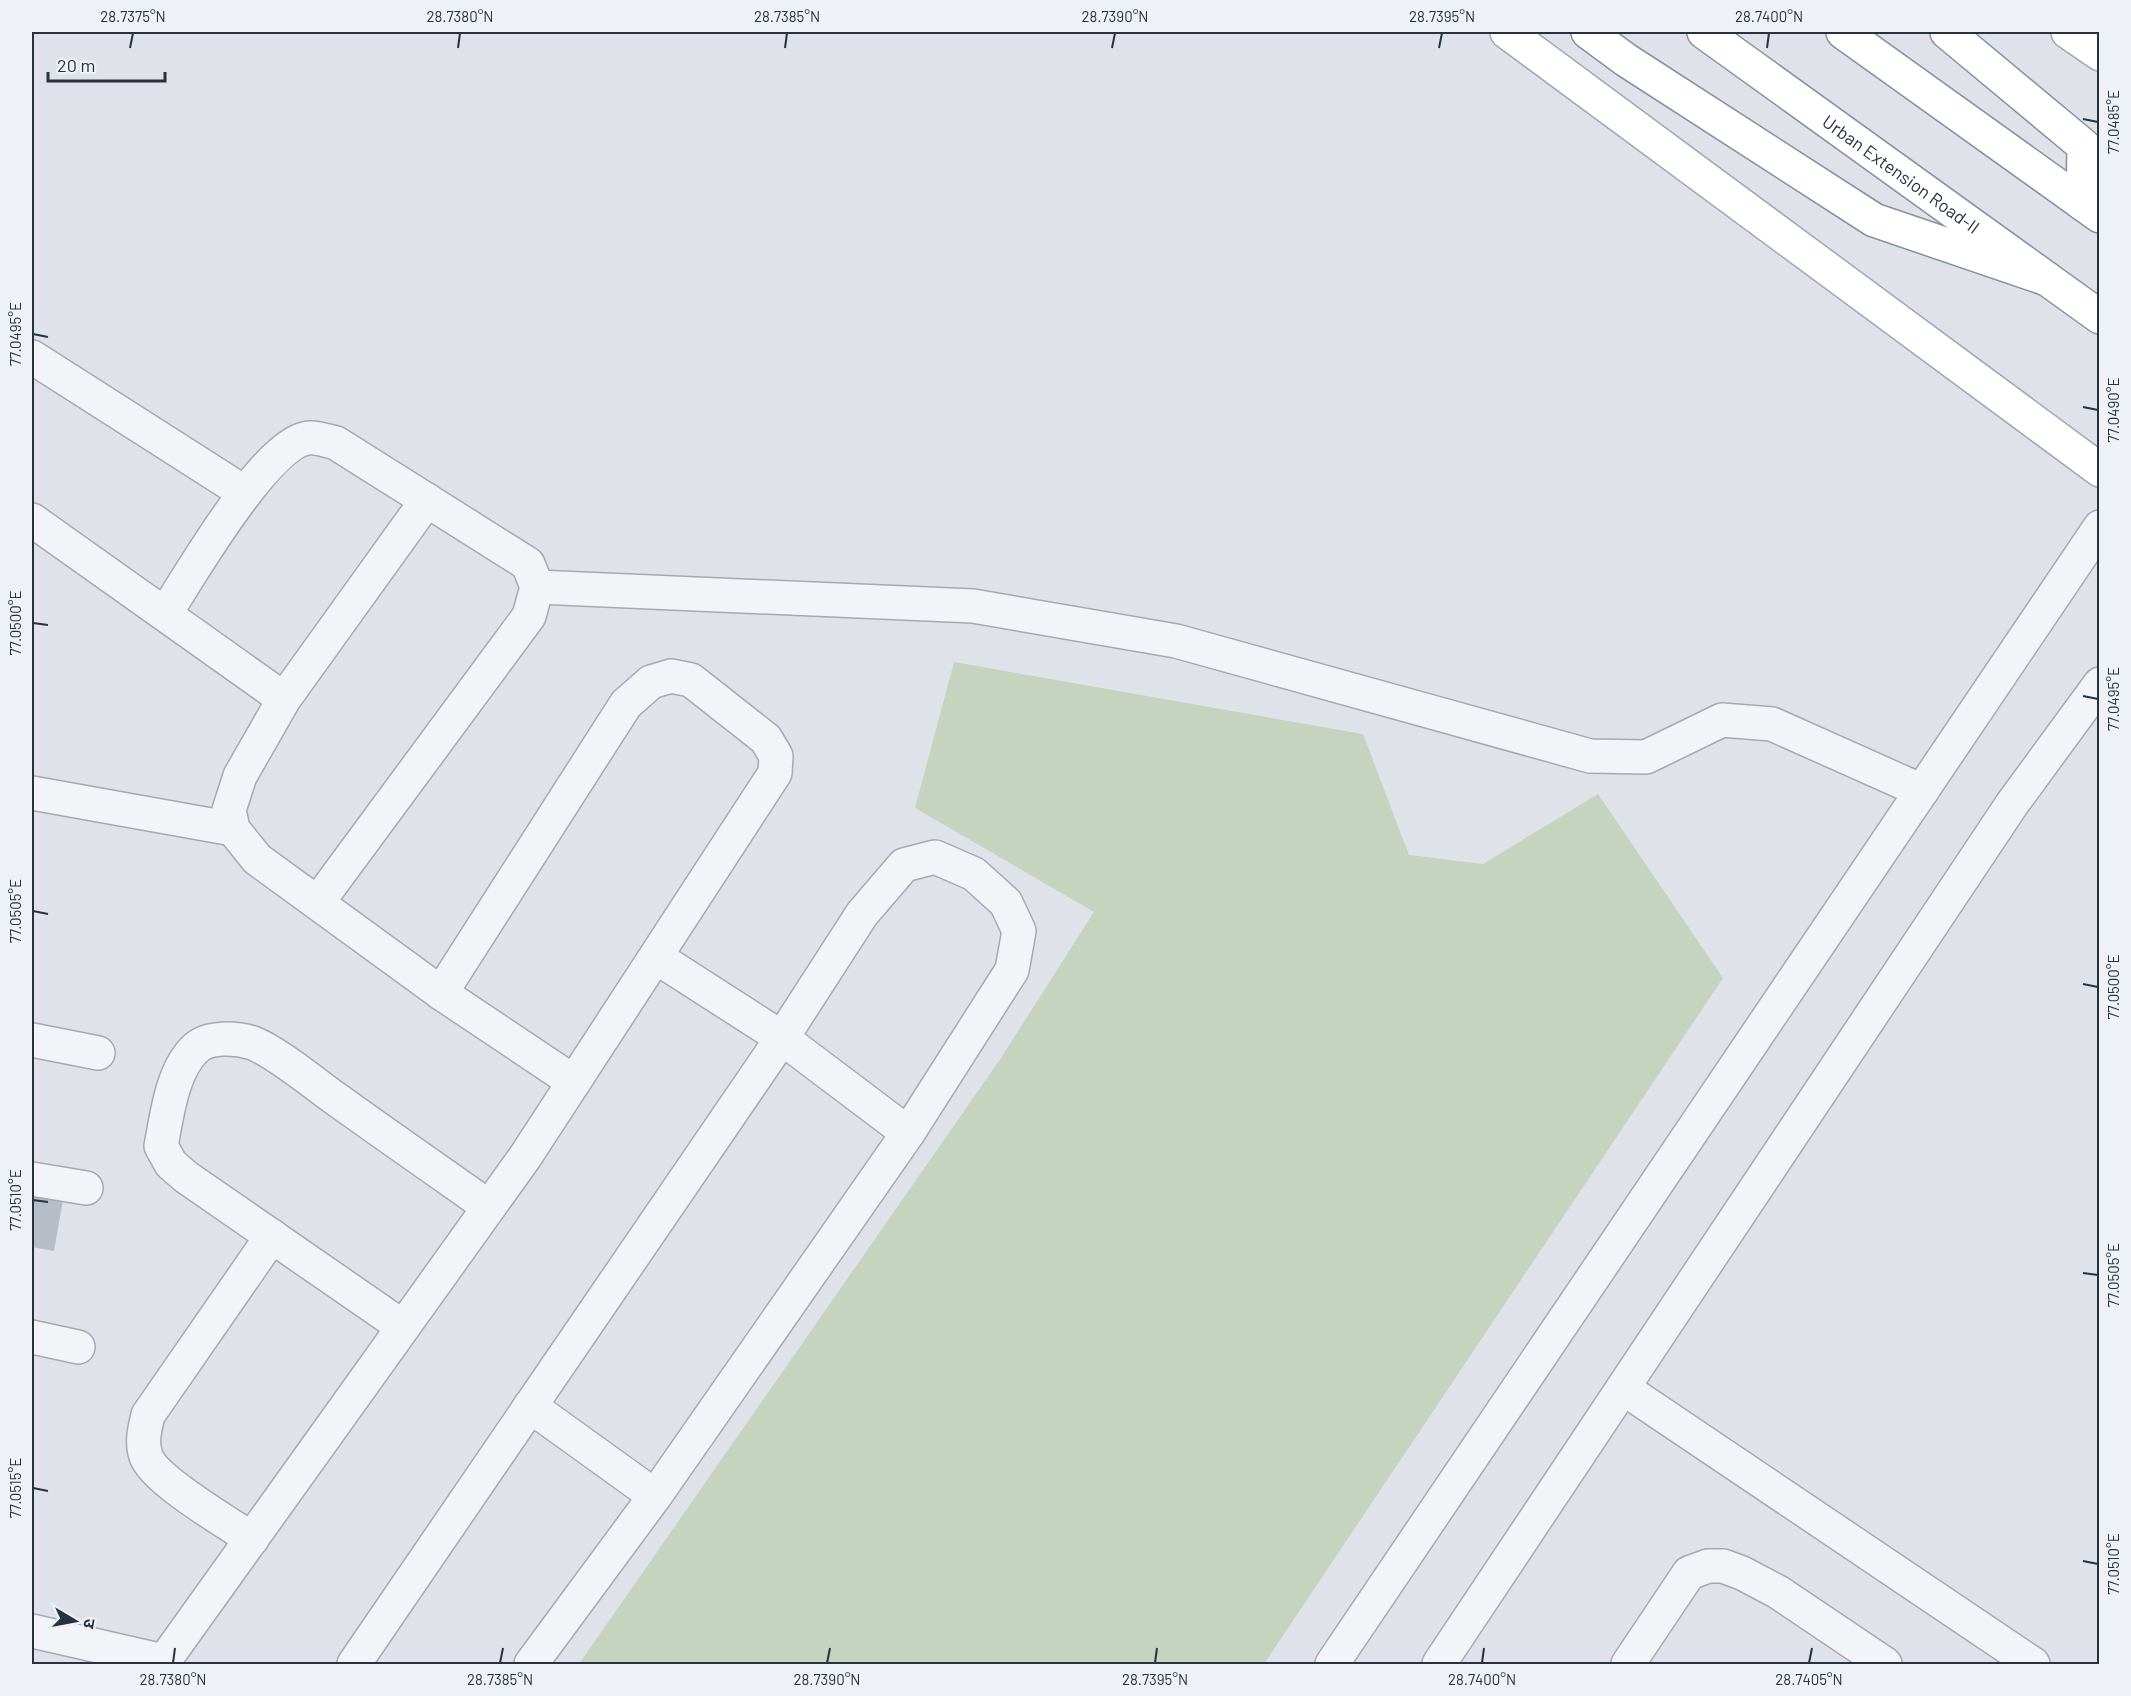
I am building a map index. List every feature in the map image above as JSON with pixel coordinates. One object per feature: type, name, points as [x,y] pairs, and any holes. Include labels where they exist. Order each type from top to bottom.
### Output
[{"type":"main road","points":[[1507,32],[2100,470]]},
{"type":"main road","points":[[1588,32],[1626,60],[1874,220],[2047,279]]},
{"type":"main road","name":"Urban Extension Road-II","points":[[1704,32],[2100,317]]},
{"type":"main road","points":[[1843,32],[2091,210]]},
{"type":"main road","points":[[1947,32],[2084,146],[2091,210]]},
{"type":"main road","points":[[2068,32],[2100,54]]},
{"type":"street","points":[[32,357],[245,493]]},
{"type":"street","points":[[165,614],[245,493],[285,449],[308,438],[336,442],[528,564],[537,587],[529,616],[318,902]]},
{"type":"street","points":[[428,500],[284,699],[240,776],[229,810],[233,829],[257,859],[441,993],[574,1082]]},
{"type":"street","points":[[32,520],[284,699]]},
{"type":"street","points":[[1332,1665],[2100,527]]},
{"type":"street","points":[[537,587],[973,606],[1176,641],[1590,756],[1646,757],[1722,720],[1772,723],[1922,791]]},
{"type":"street","points":[[32,1630],[163,1663],[489,1207],[656,957],[775,773],[776,756],[766,739],[691,680],[671,676],[651,682],[626,704],[441,993]]},
{"type":"street","points":[[1439,1665],[2012,804],[2100,684]]},
{"type":"street","points":[[32,793],[233,829]]},
{"type":"street","points":[[354,1665],[782,1038],[862,914],[904,865],[935,857],[974,874],[1006,903],[1018,931],[1012,970],[908,1133],[655,1496],[531,1665]]},
{"type":"street","points":[[656,957],[782,1038],[908,1133]]},
{"type":"street","points":[[404,1327],[186,1177],[171,1164],[160,1146],[180,1072],[195,1048],[208,1041],[229,1039],[253,1044],[299,1072],[489,1207]]},
{"type":"street","points":[[32,1040],[98,1053]]},
{"type":"street","points":[[32,1179],[86,1188]]},
{"type":"street","points":[[252,1539],[160,1476],[146,1457],[143,1436],[148,1414],[272,1236]]},
{"type":"street","points":[[32,1336],[78,1347]]},
{"type":"street","points":[[1623,1388],[2033,1665]]},
{"type":"street","points":[[530,1406],[655,1496]]},
{"type":"street","points":[[1628,1665],[1689,1573],[1708,1566],[1723,1566],[1742,1573],[1778,1592],[1879,1663]]},
{"type":"green space","points":[[954,662],[1363,734],[1409,855],[1483,864],[1598,794],[1723,978],[1264,1664],[579,1664],[1001,1058],[1094,912],[915,808]]},
{"type":"building","points":[[32,1195],[63,1200],[54,1251],[32,1247]]}]
